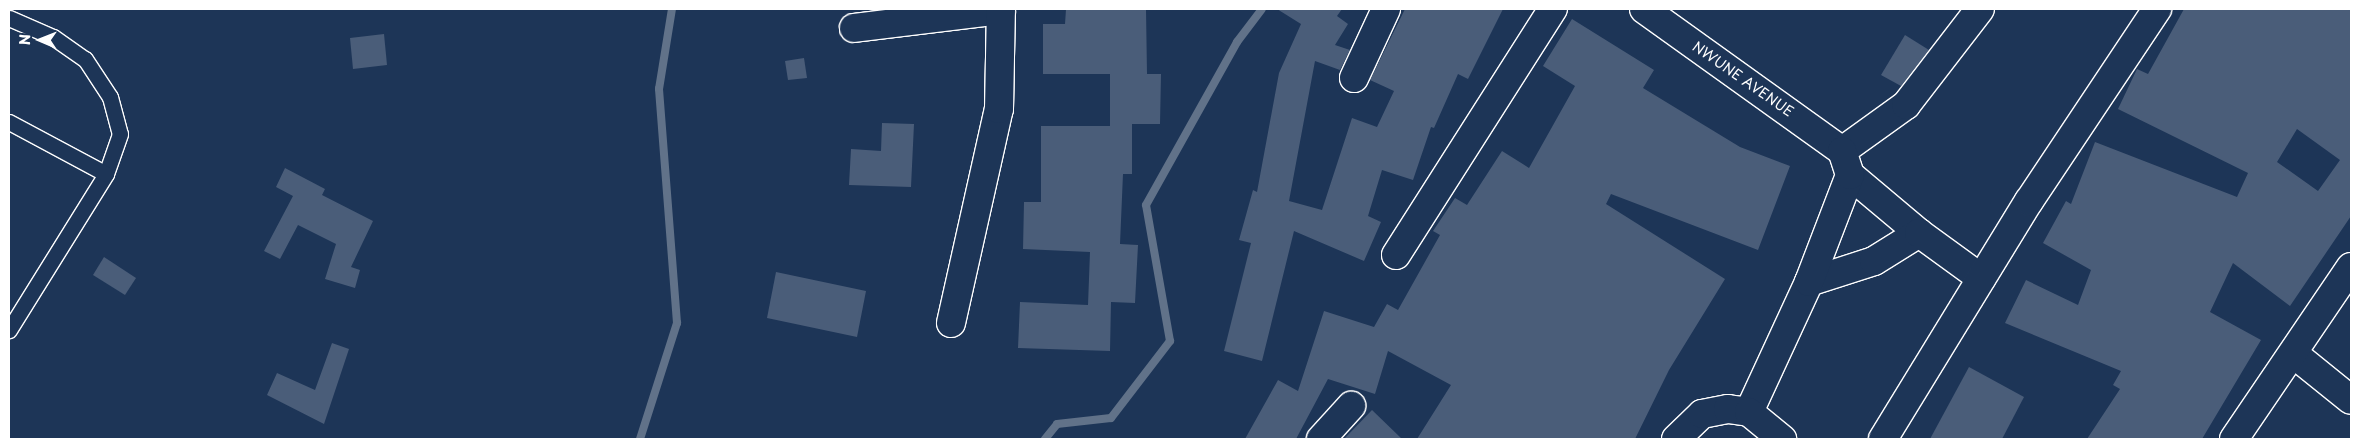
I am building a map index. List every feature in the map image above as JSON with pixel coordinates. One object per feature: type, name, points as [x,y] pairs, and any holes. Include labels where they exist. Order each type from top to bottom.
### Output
[{"type":"street","points":[[854,28],[1001,9],[999,109],[951,322]]},
{"type":"street","points":[[1354,78],[1386,9]]},
{"type":"street","points":[[1396,255],[1553,9]]},
{"type":"street","name":"NWUNE AVENUE","points":[[1644,9],[1846,163],[1919,233],[1981,278]]},
{"type":"street","points":[[1749,412],[1809,282],[1846,163],[1906,105],[1980,9]]},
{"type":"street","points":[[1883,439],[1981,278],[2157,9]]},
{"type":"street","points":[[1809,282],[1874,261],[1919,233]]},
{"type":"street","points":[[2234,439],[2294,354],[2351,267]]},
{"type":"street","points":[[2294,354],[2351,400]]},
{"type":"street","points":[[1321,439],[1351,406]]},
{"type":"street","points":[[1676,439],[1702,414],[1728,409],[1749,412],[1782,439]]},
{"type":"lane","points":[[9,18],[53,37],[85,59],[110,97],[120,134],[106,174],[9,330]]},
{"type":"lane","points":[[9,122],[106,174]]},
{"type":"building","points":[[1066,9],[1146,9],[1147,74],[1161,74],[1160,124],[1132,124],[1132,174],[1123,174],[1120,244],[1138,245],[1135,303],[1111,302],[1110,351],[1018,348],[1020,302],[1088,305],[1090,252],[1023,249],[1024,202],[1041,202],[1041,126],[1110,126],[1110,74],[1043,74],[1043,24],[1065,24]]},
{"type":"building","points":[[1277,9],[1342,9],[1337,16],[1348,24],[1335,45],[1350,50],[1340,70],[1315,61],[1289,201],[1322,210],[1352,118],[1377,127],[1394,91],[1370,80],[1405,9],[1503,9],[1468,79],[1458,74],[1434,128],[1431,127],[1413,180],[1382,170],[1368,216],[1381,222],[1364,261],[1294,231],[1262,361],[1224,351],[1251,243],[1239,240],[1253,190],[1257,192],[1279,73],[1301,24]]},
{"type":"building","points":[[2184,9],[2351,9],[2351,216],[2290,306],[2233,263],[2210,312],[2261,340],[2202,439],[2087,439],[2120,389],[2113,385],[2121,371],[2005,323],[2026,280],[2078,305],[2091,270],[2043,243],[2066,201],[2071,204],[2095,142],[2237,197],[2248,173],[2118,109],[2137,69],[2148,74]],"holes":[[[2297,129],[2340,160],[2318,191],[2277,162]]]},
{"type":"building","points":[[1572,19],[1654,70],[1643,88],[1740,147],[1790,166],[1758,250],[1611,194],[1606,204],[1725,279],[1669,370],[1635,439],[1417,439],[1451,385],[1388,351],[1375,394],[1328,379],[1296,439],[1245,439],[1278,380],[1298,391],[1324,311],[1374,327],[1387,304],[1398,310],[1440,235],[1433,231],[1455,198],[1467,205],[1502,151],[1529,168],[1575,86],[1543,66]]},
{"type":"building","points":[[384,34],[387,65],[353,69],[350,38]]},
{"type":"building","points":[[1905,35],[1929,50],[1901,86],[1881,75]]},
{"type":"building","points":[[804,58],[807,78],[788,80],[785,61]]},
{"type":"building","points":[[882,123],[914,124],[911,187],[849,185],[851,149],[881,151]]},
{"type":"building","points":[[285,168],[325,189],[322,195],[373,221],[351,267],[360,270],[355,288],[325,279],[336,244],[298,225],[280,259],[264,251],[293,196],[276,187]]},
{"type":"building","points":[[104,257],[136,278],[125,295],[93,275]]},
{"type":"building","points":[[776,272],[866,291],[857,337],[767,318]]},
{"type":"building","points":[[332,343],[349,349],[324,424],[267,395],[277,373],[315,390]]},
{"type":"building","points":[[1969,367],[2024,397],[2002,439],[1930,439]]},
{"type":"building","points":[[1372,410],[1402,439],[1344,439]]},
{"type":"waterway","points":[[640,439],[677,323],[659,89],[672,9]]},
{"type":"waterway","points":[[1045,439],[1057,424],[1111,418],[1170,341],[1146,205],[1237,42],[1262,9]]}]
